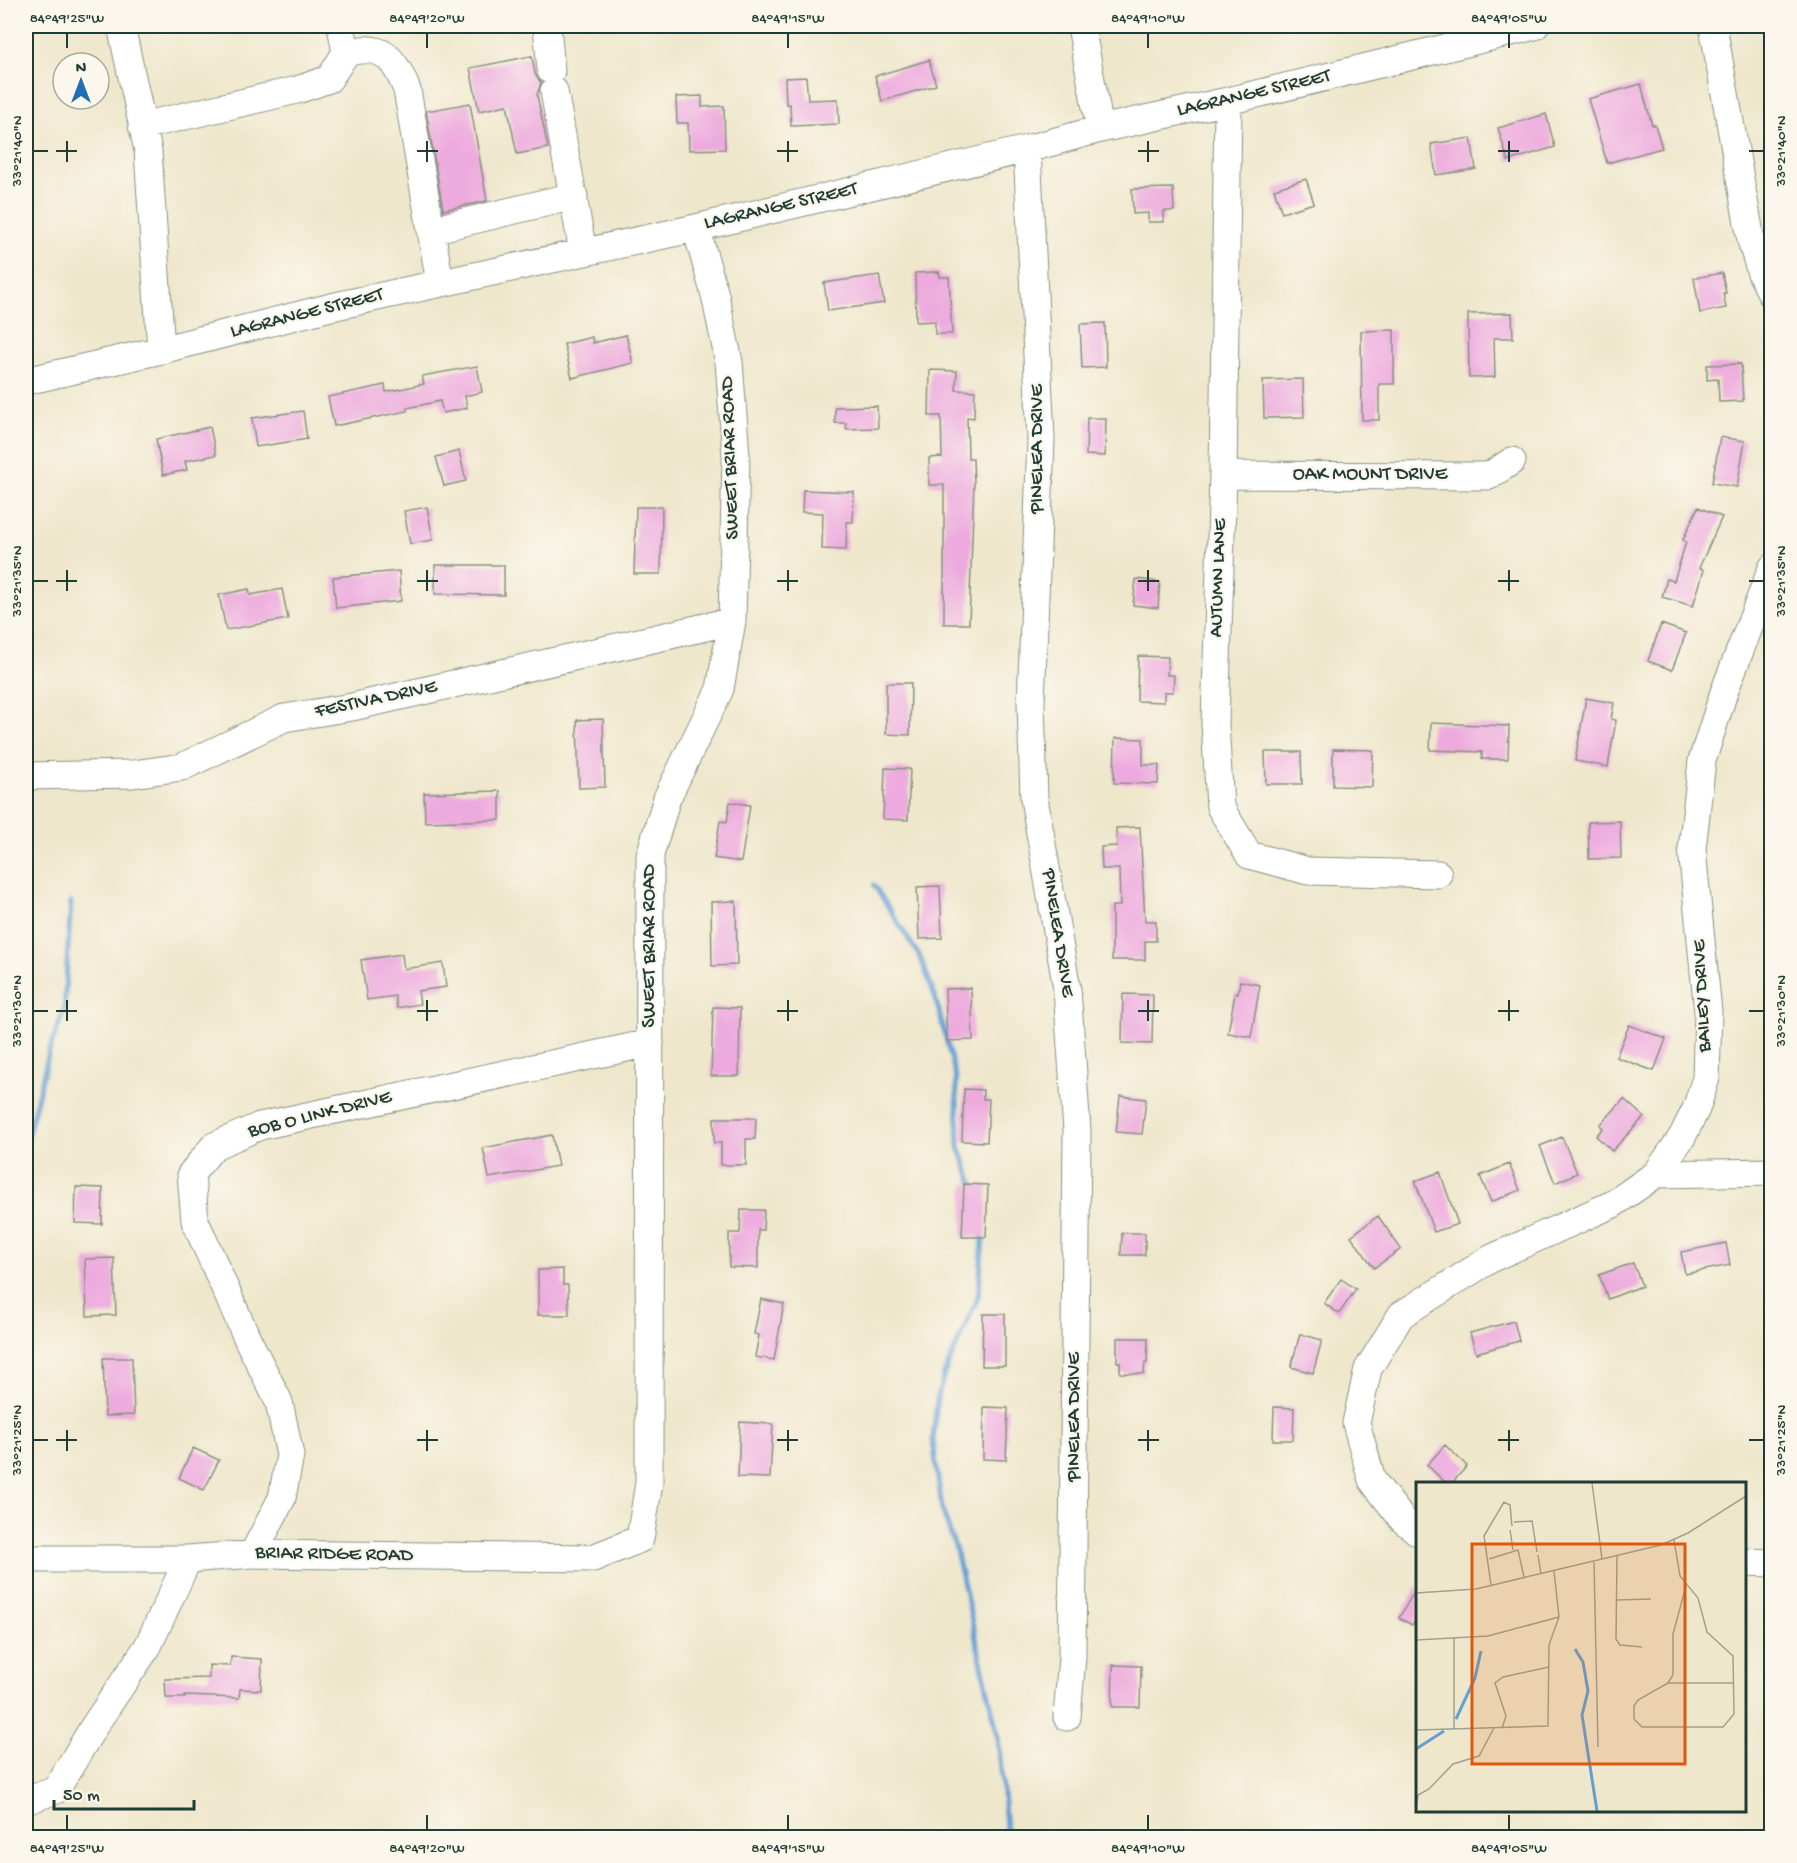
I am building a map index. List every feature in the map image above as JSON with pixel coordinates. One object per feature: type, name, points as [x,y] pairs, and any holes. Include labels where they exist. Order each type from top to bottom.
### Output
[{"type":"street","points":[[121,26],[148,151],[161,350]]},
{"type":"street","points":[[341,26],[346,53]]},
{"type":"street","points":[[547,26],[552,81],[583,252]]},
{"type":"street","points":[[1081,26],[1100,129]]},
{"type":"street","name":"LAGRANGE STREET","points":[[26,381],[331,307],[696,228],[1535,26]]},
{"type":"street","points":[[1713,26],[1751,240],[1761,273],[1772,295]]},
{"type":"street","points":[[142,126],[297,90],[328,79],[346,53],[362,48],[385,53],[398,69],[407,90],[440,283]]},
{"type":"street","name":"AUTUMN LANE","points":[[1228,101],[1223,475],[1215,723],[1220,807],[1249,855],[1308,871],[1438,874]]},
{"type":"street","name":"PINELEA DRIVE","points":[[1027,149],[1041,439],[1031,703],[1035,798],[1067,989],[1077,1131],[1072,1657],[1067,1717]]},
{"type":"street","points":[[431,230],[574,196]]},
{"type":"street","name":"SWEET BRIAR ROAD","points":[[640,1539],[649,1483],[650,855],[667,798],[720,689],[732,621],[736,456],[729,362],[715,295],[696,228]]},
{"type":"street","name":"OAK MOUNT DRIVE","points":[[1223,475],[1489,476],[1512,461]]},
{"type":"street","name":"BAILEY DRIVE","points":[[1416,1530],[1403,1520],[1372,1480],[1356,1423],[1368,1369],[1401,1315],[1492,1258],[1614,1204],[1656,1174],[1682,1137],[1696,1109],[1706,1078],[1708,1012],[1692,849],[1702,761],[1724,692],[1772,568]]},
{"type":"street","name":"FESTIVA DRIVE","points":[[26,776],[133,774],[182,766],[284,718],[352,706],[732,621]]},
{"type":"street","name":"BOB O LINK DRIVE","points":[[253,1554],[282,1498],[290,1455],[279,1402],[248,1340],[195,1221],[191,1174],[213,1146],[260,1126],[650,1043]]},
{"type":"street","points":[[1656,1174],[1772,1172]]},
{"type":"street","name":"BRIAR RIDGE ROAD","points":[[26,1559],[188,1559],[253,1554],[593,1558],[640,1539]]},
{"type":"street","points":[[26,1801],[56,1790],[94,1726],[148,1646],[188,1559]]},
{"type":"street","points":[[1746,1562],[1772,1563]]},
{"type":"building","points":[[532,56],[535,74],[541,83],[537,95],[548,148],[517,154],[507,105],[479,111],[470,68]]},
{"type":"building","points":[[929,60],[936,85],[882,101],[875,76]]},
{"type":"building","points":[[806,77],[808,100],[838,99],[839,124],[791,126],[790,104],[786,104],[785,78]]},
{"type":"building","points":[[1641,84],[1652,125],[1655,125],[1662,148],[1607,163],[1588,99]]},
{"type":"building","points":[[702,96],[702,107],[724,106],[725,149],[689,150],[688,123],[677,123],[676,97]]},
{"type":"building","points":[[470,103],[487,201],[443,210],[426,111]]},
{"type":"building","points":[[1546,114],[1555,147],[1508,161],[1498,128]]},
{"type":"building","points":[[1471,138],[1476,169],[1436,175],[1431,144]]},
{"type":"building","points":[[1306,179],[1314,203],[1282,213],[1274,189]]},
{"type":"building","points":[[1173,188],[1174,211],[1164,211],[1164,222],[1148,222],[1148,213],[1133,214],[1132,189]]},
{"type":"building","points":[[939,272],[940,277],[949,277],[952,334],[935,334],[935,321],[916,322],[915,273]]},
{"type":"building","points":[[1722,273],[1726,308],[1700,313],[1694,278]]},
{"type":"building","points":[[879,275],[884,303],[828,311],[824,283]]},
{"type":"building","points":[[1512,313],[1513,338],[1494,338],[1495,377],[1469,378],[1468,314]]},
{"type":"building","points":[[1105,323],[1106,367],[1082,368],[1080,324]]},
{"type":"building","points":[[1394,330],[1394,384],[1379,384],[1379,420],[1362,420],[1361,331]]},
{"type":"building","points":[[626,335],[633,363],[572,378],[564,344],[592,337],[593,343]]},
{"type":"building","points":[[1741,364],[1743,401],[1719,402],[1718,379],[1707,380],[1707,365]]},
{"type":"building","points":[[477,366],[482,392],[465,396],[467,408],[443,413],[440,401],[407,408],[407,411],[334,426],[328,397],[385,385],[386,392],[424,384],[422,376]]},
{"type":"building","points":[[930,370],[957,371],[956,390],[975,391],[974,418],[967,417],[968,458],[973,458],[974,484],[969,624],[944,624],[944,485],[929,485],[929,458],[942,457],[941,416],[929,416]]},
{"type":"building","points":[[1303,379],[1304,417],[1264,418],[1263,380]]},
{"type":"building","points":[[877,406],[878,428],[846,429],[846,423],[835,423],[835,407]]},
{"type":"building","points":[[303,411],[307,439],[256,447],[252,418]]},
{"type":"building","points":[[1087,418],[1106,418],[1105,456],[1086,455]]},
{"type":"building","points":[[210,427],[216,455],[185,461],[187,470],[163,475],[156,439]]},
{"type":"building","points":[[1720,437],[1745,441],[1737,487],[1712,483]]},
{"type":"building","points":[[459,451],[466,481],[444,486],[436,457]]},
{"type":"building","points":[[803,490],[854,492],[853,522],[847,522],[846,550],[822,549],[823,513],[802,512]]},
{"type":"building","points":[[427,507],[433,540],[410,544],[404,511]]},
{"type":"building","points":[[636,507],[662,507],[661,574],[634,574]]},
{"type":"building","points":[[1698,507],[1722,517],[1699,568],[1704,570],[1693,606],[1662,597],[1667,579],[1674,581],[1686,542],[1683,540]]},
{"type":"building","points":[[435,565],[504,565],[504,595],[435,594]]},
{"type":"building","points":[[399,571],[401,601],[336,608],[333,577]]},
{"type":"building","points":[[1136,579],[1160,582],[1158,608],[1133,605]]},
{"type":"building","points":[[249,589],[250,595],[282,589],[288,619],[226,630],[219,595]]},
{"type":"building","points":[[1661,624],[1686,633],[1672,670],[1648,661]]},
{"type":"building","points":[[1138,656],[1168,657],[1167,675],[1174,675],[1173,692],[1164,692],[1164,702],[1137,701]]},
{"type":"building","points":[[886,683],[911,683],[910,735],[886,734]]},
{"type":"building","points":[[1586,698],[1614,703],[1611,719],[1616,720],[1608,767],[1575,761]]},
{"type":"building","points":[[603,719],[605,787],[579,788],[577,720]]},
{"type":"building","points":[[1431,723],[1509,726],[1508,759],[1482,759],[1482,752],[1430,750]]},
{"type":"building","points":[[1115,738],[1143,739],[1143,765],[1159,765],[1158,784],[1114,783]]},
{"type":"building","points":[[1333,749],[1373,750],[1372,787],[1333,786]]},
{"type":"building","points":[[1265,752],[1301,752],[1302,784],[1266,784]]},
{"type":"building","points":[[885,768],[910,769],[908,820],[883,819]]},
{"type":"building","points":[[500,791],[500,820],[425,822],[424,793]]},
{"type":"building","points":[[730,802],[750,805],[741,862],[714,858],[720,821],[727,822]]},
{"type":"building","points":[[1620,821],[1621,858],[1589,859],[1588,822]]},
{"type":"building","points":[[1140,827],[1145,921],[1156,921],[1156,941],[1145,941],[1145,960],[1112,960],[1112,906],[1120,906],[1119,869],[1102,869],[1101,847],[1117,846],[1116,828]]},
{"type":"building","points":[[940,886],[942,938],[919,939],[917,887]]},
{"type":"building","points":[[736,901],[737,965],[712,966],[711,902]]},
{"type":"building","points":[[402,954],[404,969],[443,963],[446,987],[418,991],[420,1004],[397,1008],[395,996],[367,1000],[361,960]]},
{"type":"building","points":[[1240,981],[1260,985],[1251,1037],[1228,1033],[1235,993],[1238,993]]},
{"type":"building","points":[[971,988],[973,1040],[947,1041],[945,989]]},
{"type":"building","points":[[1123,994],[1153,995],[1152,1044],[1122,1043]]},
{"type":"building","points":[[713,1007],[740,1008],[739,1076],[711,1076]]},
{"type":"building","points":[[1629,1025],[1666,1039],[1654,1071],[1616,1057]]},
{"type":"building","points":[[964,1089],[983,1090],[983,1099],[989,1099],[987,1142],[962,1141]]},
{"type":"building","points":[[1120,1096],[1146,1099],[1142,1134],[1116,1132]]},
{"type":"building","points":[[1624,1099],[1644,1117],[1612,1151],[1596,1136],[1603,1128],[1600,1125]]},
{"type":"building","points":[[714,1118],[756,1118],[755,1139],[746,1139],[746,1165],[721,1165],[721,1143],[714,1143]]},
{"type":"building","points":[[552,1135],[558,1166],[489,1178],[483,1148]]},
{"type":"building","points":[[1562,1137],[1577,1173],[1555,1183],[1540,1146]]},
{"type":"building","points":[[1509,1164],[1520,1190],[1491,1202],[1480,1176]]},
{"type":"building","points":[[1440,1172],[1458,1224],[1434,1232],[1415,1181]]},
{"type":"building","points":[[964,1184],[988,1185],[986,1237],[962,1237]]},
{"type":"building","points":[[76,1187],[103,1188],[102,1224],[75,1223]]},
{"type":"building","points":[[741,1210],[764,1210],[763,1230],[758,1230],[758,1268],[729,1267],[729,1233],[740,1233]]},
{"type":"building","points":[[1378,1216],[1401,1249],[1374,1268],[1351,1236]]},
{"type":"building","points":[[1122,1233],[1145,1233],[1145,1255],[1121,1255]]},
{"type":"building","points":[[1726,1243],[1730,1265],[1685,1274],[1681,1252]]},
{"type":"building","points":[[114,1258],[116,1315],[87,1316],[85,1259]]},
{"type":"building","points":[[1633,1263],[1642,1286],[1608,1299],[1599,1275]]},
{"type":"building","points":[[563,1269],[563,1285],[568,1285],[569,1315],[538,1315],[538,1270]]},
{"type":"building","points":[[1341,1279],[1356,1289],[1339,1314],[1324,1303]]},
{"type":"building","points":[[761,1299],[784,1304],[774,1360],[755,1357],[759,1335],[754,1334]]},
{"type":"building","points":[[983,1314],[1005,1314],[1005,1366],[982,1366]]},
{"type":"building","points":[[1514,1321],[1519,1341],[1476,1353],[1470,1333]]},
{"type":"building","points":[[1300,1334],[1322,1340],[1313,1373],[1291,1367]]},
{"type":"building","points":[[1117,1338],[1148,1338],[1144,1374],[1120,1373],[1120,1362],[1117,1362]]},
{"type":"building","points":[[103,1358],[132,1358],[134,1415],[105,1416]]},
{"type":"building","points":[[984,1407],[1008,1408],[1006,1460],[983,1459]]},
{"type":"building","points":[[1274,1407],[1294,1408],[1293,1440],[1273,1440]]},
{"type":"building","points":[[740,1422],[773,1424],[770,1478],[738,1477]]},
{"type":"building","points":[[1445,1445],[1467,1466],[1453,1482],[1445,1482],[1427,1465]]},
{"type":"building","points":[[193,1448],[219,1460],[204,1490],[179,1478]]},
{"type":"building","points":[[1416,1588],[1416,1619],[1412,1625],[1399,1618]]},
{"type":"building","points":[[231,1657],[262,1659],[261,1690],[240,1689],[239,1698],[185,1696],[185,1698],[166,1698],[165,1679],[209,1678],[209,1665],[230,1666]]},
{"type":"building","points":[[1113,1665],[1141,1666],[1140,1707],[1112,1707]]},
{"type":"waterway","points":[[874,885],[920,957],[935,996],[956,1078],[959,1147],[975,1189]]},
{"type":"waterway","points":[[26,1143],[49,1052],[64,1010],[71,902]]},
{"type":"waterway","points":[[981,1231],[983,1241],[978,1297],[944,1374],[937,1399],[933,1441],[942,1509],[956,1550],[998,1736],[1007,1838]]}]
